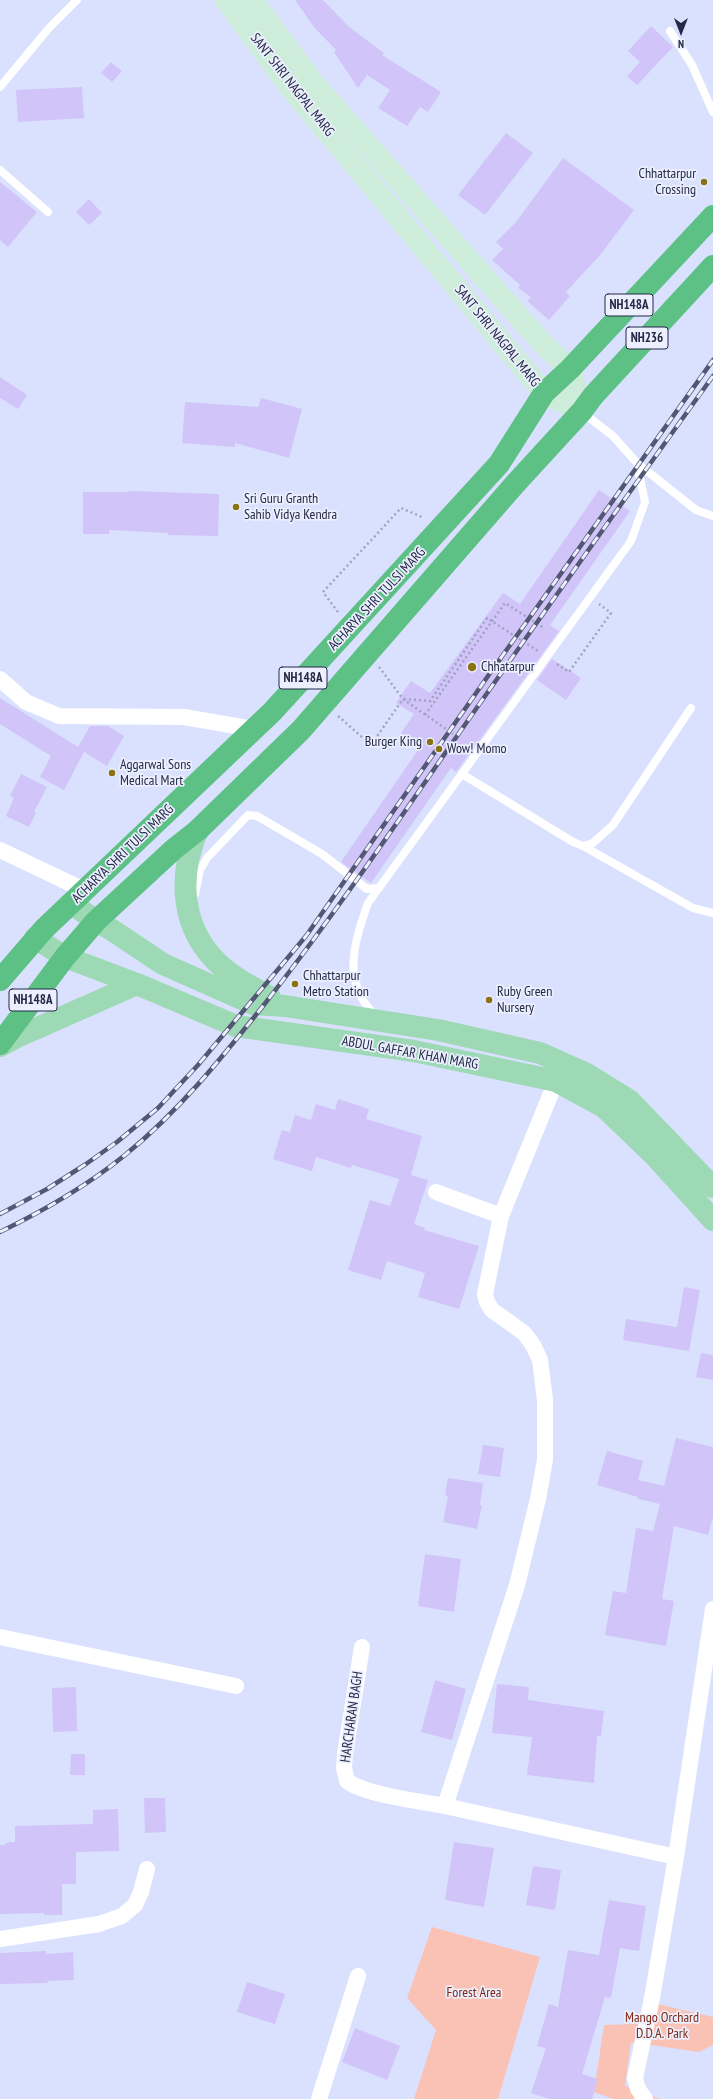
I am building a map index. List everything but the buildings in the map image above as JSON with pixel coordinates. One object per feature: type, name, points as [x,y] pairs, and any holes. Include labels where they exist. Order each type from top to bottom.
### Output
[{"type":"highway","name":"NH148A","points":[[544,393],[570,369],[713,216]]},
{"type":"highway","name":"NH236","points":[[582,411],[593,396],[713,266]]},
{"type":"highway","name":"ACHARYA SHRI TULSI MARG","points":[[35,938],[272,712],[443,527],[499,464],[544,393]]},
{"type":"highway","name":"ACHARYA SHRI TULSI MARG","points":[[96,921],[174,849],[198,830],[301,730],[515,484],[582,411]]},
{"type":"highway","name":"NH148A","points":[[0,1045],[65,957],[96,921]]},
{"type":"highway","name":"NH148A","points":[[0,980],[35,938]]},
{"type":"main road","name":"SANT SHRI NAGPAL MARG","points":[[226,0],[290,86],[544,393],[582,411]]},
{"type":"main road","name":"SANT SHRI NAGPAL MARG","points":[[252,0],[315,85],[542,343],[570,369]]},
{"type":"main road","points":[[570,369],[582,411]]},
{"type":"main road","points":[[198,830],[190,850],[185,877],[185,893],[193,925],[200,940],[221,965],[245,983],[285,1006]]},
{"type":"main road","name":"ABDUL GAFFAR KHAN MARG","points":[[78,897],[96,921],[163,964],[253,1004],[285,1006],[438,1030],[540,1053],[587,1074],[629,1100],[713,1187]]},
{"type":"main road","name":"ABDUL GAFFAR KHAN MARG","points":[[35,938],[65,957],[137,984],[236,1026],[414,1051],[556,1081],[604,1108],[655,1156],[713,1220]]},
{"type":"main road","points":[[0,1045],[137,984]]},
{"type":"street","points":[[0,679],[26,702],[59,716],[184,717],[253,729]]},
{"type":"street","points":[[0,850],[78,897]]},
{"type":"street","points":[[556,1081],[501,1216],[486,1281],[487,1302],[492,1310],[524,1333],[534,1346],[540,1360],[545,1400],[545,1460],[538,1499],[517,1585],[445,1806],[676,1857]]},
{"type":"street","points":[[436,1192],[501,1216]]},
{"type":"street","points":[[645,2099],[638,2089],[636,2078],[652,1998],[676,1857],[713,1609]]},
{"type":"street","points":[[0,1637],[236,1686]]},
{"type":"street","name":"HARCHARAN BAGH","points":[[362,1647],[344,1754],[344,1776],[347,1781],[360,1787],[445,1806]]},
{"type":"street","points":[[0,1939],[99,1924],[122,1916],[135,1905],[141,1892],[147,1868]]},
{"type":"street","points":[[319,2099],[358,1976]]},
{"type":"lane","points":[[0,86],[49,28],[77,0]]},
{"type":"lane","points":[[670,31],[692,65],[713,112]]},
{"type":"lane","points":[[0,170],[48,212]]},
{"type":"lane","points":[[582,411],[613,436],[637,463],[696,510],[713,516]]},
{"type":"lane","points":[[381,1021],[363,1003],[354,982],[353,964],[360,926],[368,903],[631,541],[645,502],[637,463]]},
{"type":"lane","points":[[583,846],[593,844],[613,825],[691,708]]},
{"type":"lane","points":[[462,774],[573,842],[583,846],[694,908],[713,914]]},
{"type":"lane","points":[[193,925],[193,902],[200,870],[207,858],[248,815],[257,816],[315,850],[367,889],[379,888]]},
{"type":"path","points":[[323,592],[401,508],[443,527]]},
{"type":"path","points":[[426,715],[506,603],[544,628]]},
{"type":"path","points":[[404,699],[430,701],[487,618],[569,672],[611,613]]},
{"type":"path","points":[[324,703],[371,745],[404,699]]},
{"type":"path","points":[[404,699],[453,734]]},
{"type":"green space","name":"Forest Area","points":[[432,1927],[540,1957],[498,2099],[414,2099],[436,2030],[407,1998]]},
{"type":"green space","name":"Mango Orchard D.D.A. Park","points":[[657,2004],[713,2017],[713,2045],[699,2052],[631,2042],[625,2086],[660,2099],[613,2099],[594,2092],[604,2025],[633,2024]]},
{"type":"railway","points":[[0,1214],[47,1189],[86,1164],[117,1142],[158,1108],[198,1065],[306,936],[488,676],[713,360]]},
{"type":"railway","points":[[0,1232],[64,1197],[125,1155],[181,1103],[231,1046],[287,975],[334,911],[713,376]]},
{"type":"place","name":"Chhattarpur Crossing","points":[[704,182]]},
{"type":"place","name":"Sri Guru Granth Sahib Vidya Kendra","points":[[236,507]]},
{"type":"place","name":"Chhatarpur","points":[[472,667]]},
{"type":"place","name":"Burger King","points":[[430,742]]},
{"type":"place","name":"Wow! Momo","points":[[439,749]]},
{"type":"place","name":"Aggarwal Sons Medical Mart","points":[[112,773]]},
{"type":"place","name":"Chhattarpur Metro Station","points":[[295,984]]},
{"type":"place","name":"Ruby Green Nursery","points":[[489,1000]]}]
